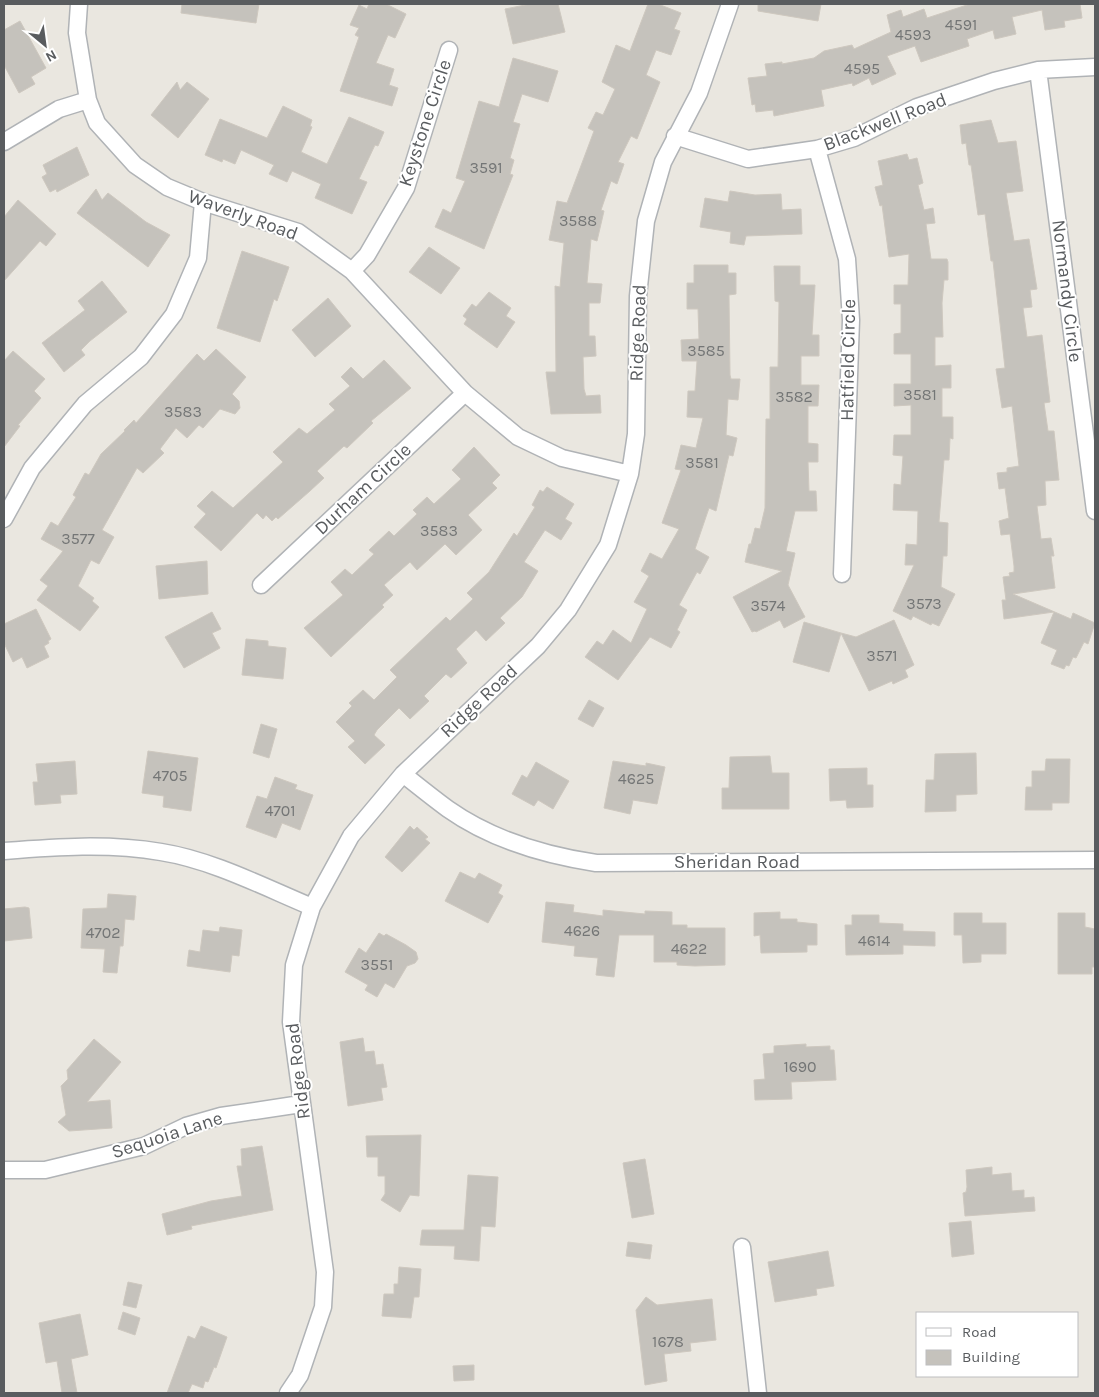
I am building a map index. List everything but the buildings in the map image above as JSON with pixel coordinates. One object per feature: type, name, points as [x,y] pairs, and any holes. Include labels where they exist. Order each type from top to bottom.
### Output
[{"type":"street","name":"Waverly Road","points":[[79,4],[77,33],[88,100],[97,123],[135,165],[166,187],[203,202],[298,232],[352,271],[466,393],[518,437],[562,458],[630,474]]},
{"type":"street","name":"Ridge Road","points":[[288,1393],[300,1376],[323,1307],[325,1272],[291,1022],[294,965],[312,907],[351,836],[403,774],[538,646],[568,610],[608,545],[630,474],[636,434],[638,296],[646,221],[663,162],[699,93],[730,4]]},
{"type":"street","name":"Keystone Circle","points":[[352,271],[367,255],[406,188],[449,50]]},
{"type":"street","name":"Blackwell Road","points":[[675,136],[748,158],[817,149],[854,138],[917,107],[994,80],[1038,70],[1095,67]]},
{"type":"street","name":"Normandy Circle","points":[[1038,70],[1095,511]]},
{"type":"street","points":[[4,142],[58,110],[88,100]]},
{"type":"street","name":"Hatfield Circle","points":[[817,149],[847,259],[851,320],[842,574]]},
{"type":"street","points":[[4,519],[32,468],[85,404],[141,357],[174,314],[198,258],[203,202]]},
{"type":"street","name":"Durham Circle","points":[[261,585],[466,393]]},
{"type":"street","name":"Sheridan Road","points":[[403,774],[449,810],[503,840],[556,857],[596,863],[1095,860]]},
{"type":"street","points":[[4,851],[109,846],[162,852],[224,870],[312,907]]},
{"type":"street","name":"Sequoia Lane","points":[[4,1170],[45,1170],[144,1146],[186,1126],[221,1116],[301,1104]]},
{"type":"street","points":[[742,1247],[758,1393]]}]
